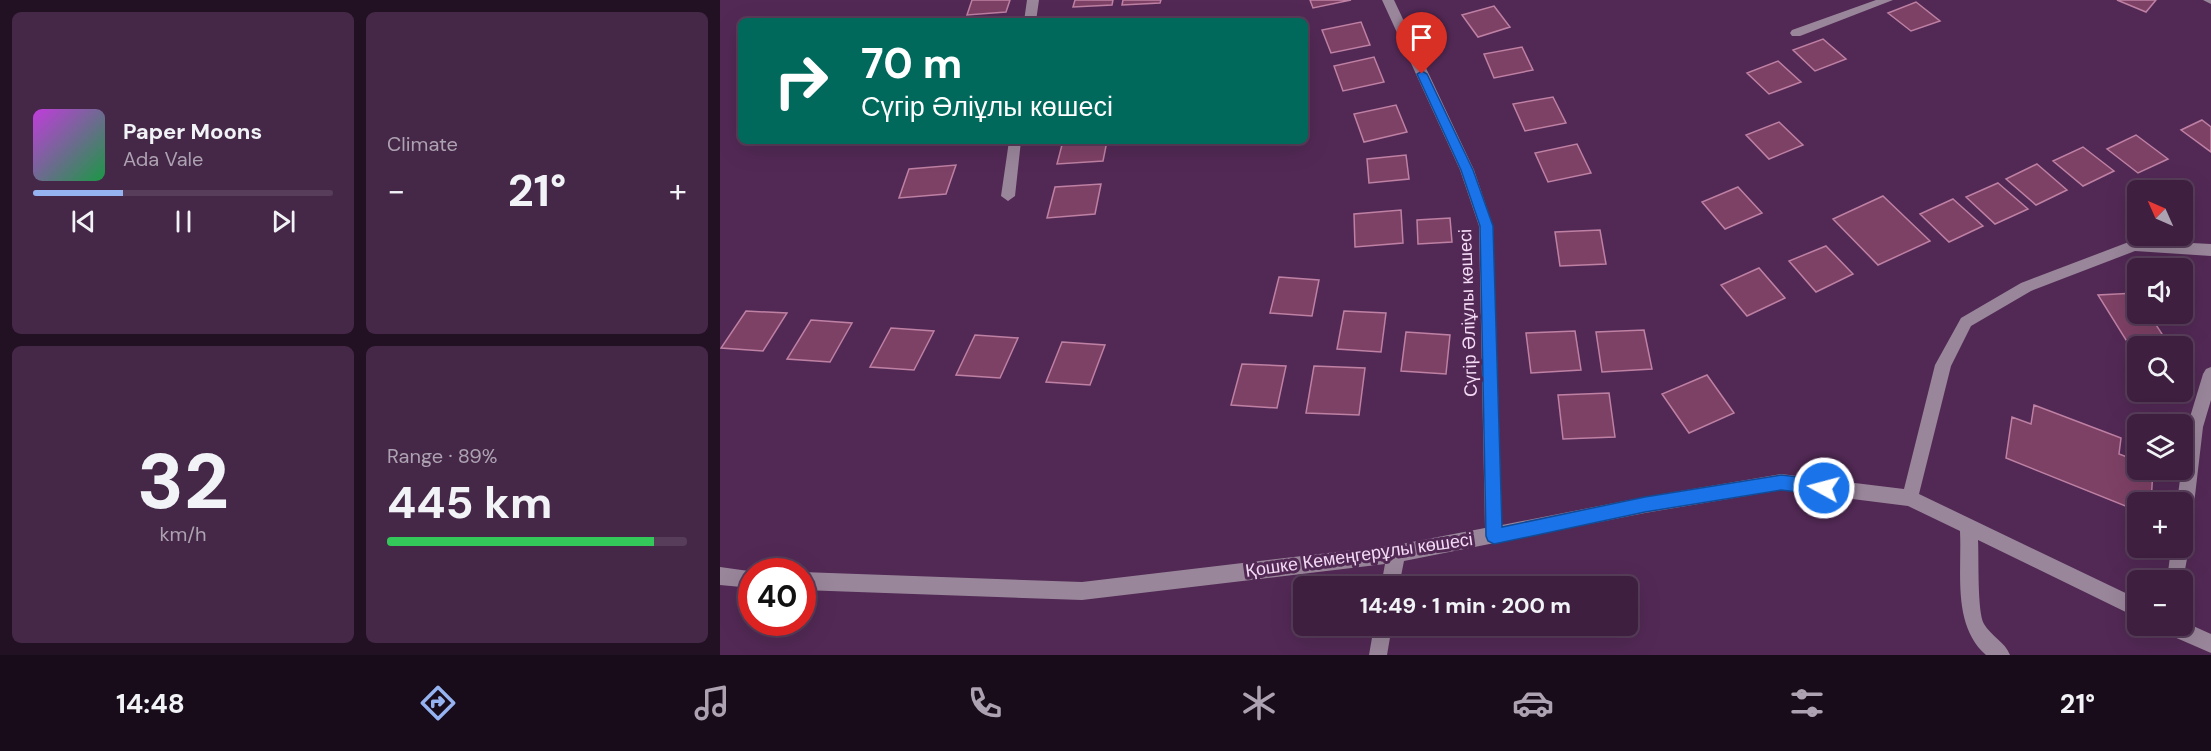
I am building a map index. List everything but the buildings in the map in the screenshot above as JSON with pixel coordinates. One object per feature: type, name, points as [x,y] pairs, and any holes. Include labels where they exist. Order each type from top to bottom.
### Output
[{"type":"street","points":[[1030,18],[1033,0]]},
{"type":"street","name":"Сүгір Әліұлы көшесі","points":[[1388,0],[1467,170],[1486,226],[1494,536]]},
{"type":"street","points":[[1796,33],[1887,0]]},
{"type":"street","points":[[1008,196],[1015,144]]},
{"type":"street","points":[[1910,498],[1943,365],[1966,322],[2026,286],[2134,245],[2211,250]]},
{"type":"street","points":[[2187,492],[2195,427],[2211,374]]},
{"type":"street","name":"Қошке Кемеңгерұлы көшесі","points":[[816,582],[1082,591],[1396,554],[1645,505],[1781,482],[1910,498],[2127,604]]},
{"type":"street","points":[[1969,526],[1972,619],[1976,631],[1986,645],[2001,655]]},
{"type":"street","points":[[1392,576],[1396,554]]},
{"type":"street","points":[[720,576],[738,578]]},
{"type":"street","points":[[1378,655],[1381,636]]},
{"type":"street","points":[[2193,636],[2211,644]]},
{"type":"route","points":[[1422,74],[1467,170],[1486,226],[1494,536],[1645,505],[1781,482],[1824,488]]}]
